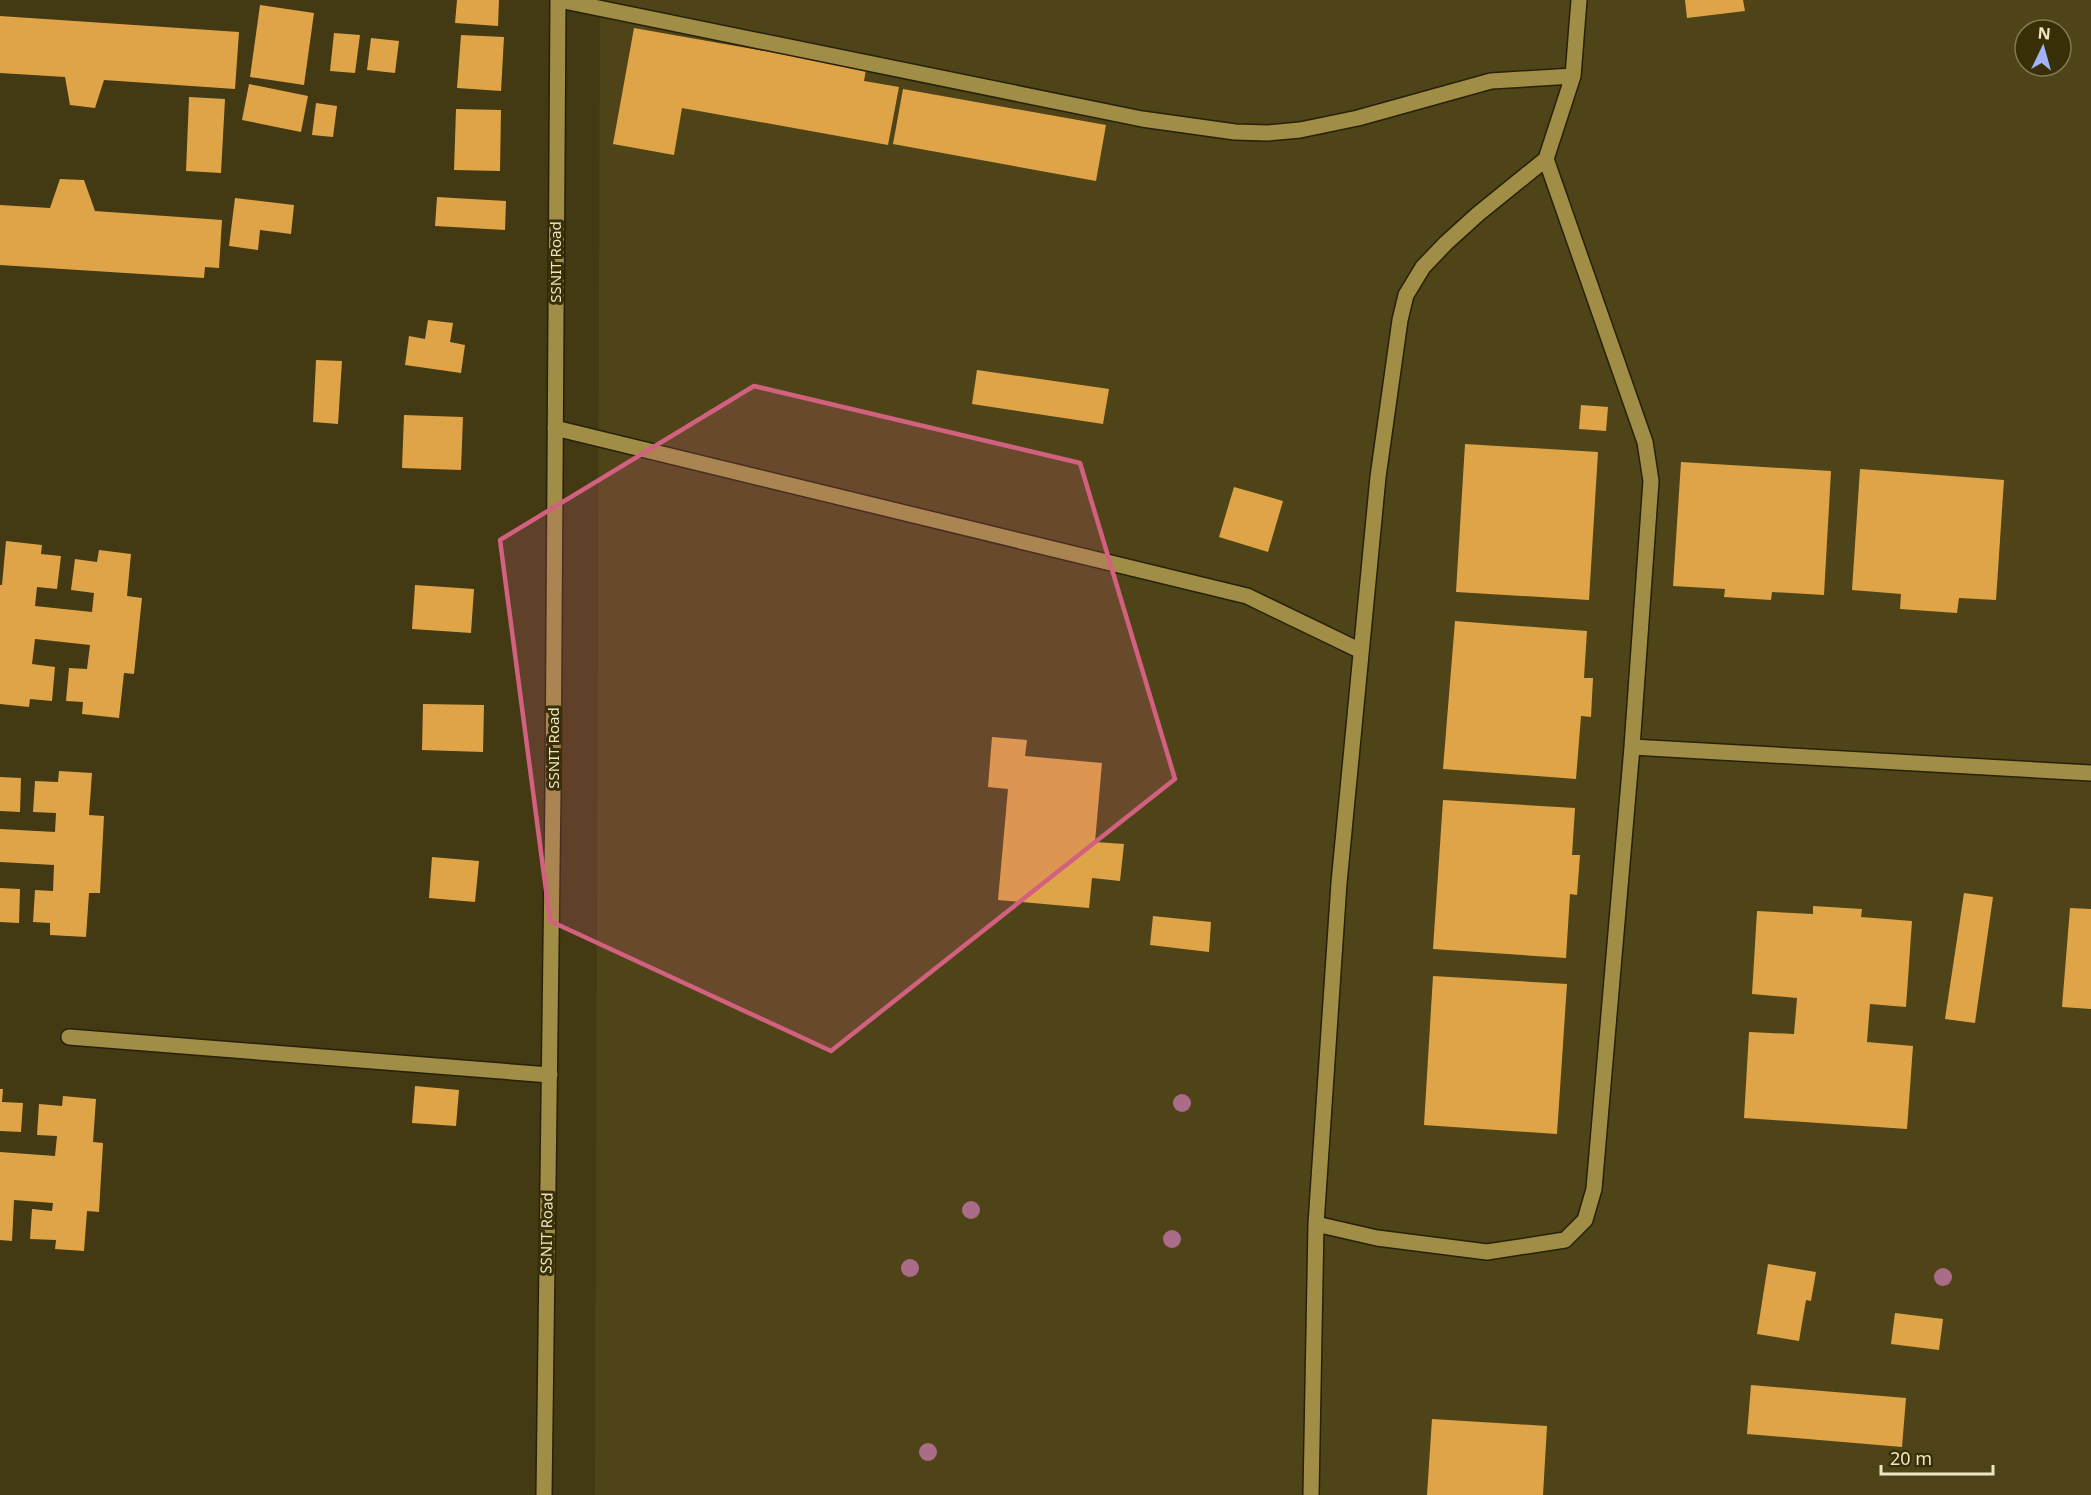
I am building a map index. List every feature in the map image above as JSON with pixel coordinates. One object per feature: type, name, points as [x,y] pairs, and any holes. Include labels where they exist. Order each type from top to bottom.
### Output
[{"type":"street","points":[[558,0],[1131,117],[1235,132],[1268,133],[1300,130],[1358,118],[1491,81],[1573,76]]},
{"type":"street","name":"SSNIT Road","points":[[544,1495],[550,1076],[558,0]]},
{"type":"street","points":[[1311,1495],[1316,1224],[1340,883],[1378,477],[1396,344],[1406,295],[1423,267],[1446,243],[1546,159],[1573,76],[1579,0]]},
{"type":"street","points":[[1316,1224],[1377,1238],[1486,1252],[1565,1240],[1585,1220],[1594,1189],[1632,747],[1651,481],[1641,431],[1546,159]]},
{"type":"street","points":[[555,428],[1247,596],[1361,651]]},
{"type":"street","points":[[1632,747],[2091,774]]},
{"type":"street","points":[[69,1036],[550,1076]]},
{"type":"highlighted area","points":[[754,386],[1080,463],[1175,779],[831,1051],[550,921],[500,540]]},
{"type":"shaded area","points":[[600,0],[2091,0],[2091,1495],[595,1495]]},
{"type":"building","points":[[457,0],[499,0],[498,26],[455,23]]},
{"type":"building","points":[[1685,0],[1743,0],[1745,11],[1687,18]]},
{"type":"building","points":[[260,5],[314,13],[304,85],[250,77]]},
{"type":"building","points":[[0,16],[239,32],[235,89],[104,80],[95,108],[70,105],[65,77],[0,73]]},
{"type":"building","points":[[634,28],[866,69],[864,81],[899,87],[888,145],[682,108],[674,155],[613,144]]},
{"type":"building","points":[[334,33],[360,35],[355,73],[330,71]]},
{"type":"building","points":[[461,35],[504,37],[501,91],[457,88]]},
{"type":"building","points":[[371,38],[399,41],[395,73],[367,70]]},
{"type":"building","points":[[249,84],[308,96],[301,132],[242,120]]},
{"type":"building","points":[[903,89],[1106,125],[1096,181],[893,144]]},
{"type":"building","points":[[189,97],[225,99],[221,173],[186,171]]},
{"type":"building","points":[[316,103],[337,106],[333,137],[312,135]]},
{"type":"building","points":[[456,109],[501,110],[500,171],[454,170]]},
{"type":"building","points":[[60,179],[84,180],[95,211],[222,220],[219,268],[205,267],[204,278],[0,265],[0,205],[50,208]]},
{"type":"building","points":[[437,197],[506,201],[505,230],[435,226]]},
{"type":"building","points":[[235,198],[294,205],[291,234],[260,230],[258,250],[229,246]]},
{"type":"building","points":[[428,320],[453,323],[450,342],[465,345],[461,373],[405,365],[409,336],[425,339]]},
{"type":"building","points":[[316,360],[342,361],[338,424],[313,422]]},
{"type":"building","points":[[977,370],[1109,389],[1103,424],[972,404]]},
{"type":"building","points":[[1581,405],[1608,407],[1606,431],[1579,429]]},
{"type":"building","points":[[404,415],[463,417],[461,470],[402,468]]},
{"type":"building","points":[[1465,444],[1598,452],[1589,600],[1456,592]]},
{"type":"building","points":[[1681,462],[1831,471],[1824,595],[1772,592],[1771,600],[1724,597],[1725,589],[1673,586]]},
{"type":"building","points":[[1860,469],[2004,480],[1996,600],[1959,598],[1957,613],[1900,609],[1901,594],[1852,590]]},
{"type":"building","points":[[1234,487],[1283,501],[1268,552],[1219,537]]},
{"type":"building","points":[[6,541],[42,545],[41,554],[61,556],[57,589],[37,587],[35,606],[92,612],[94,593],[71,590],[75,559],[97,562],[99,550],[131,554],[127,596],[142,598],[134,674],[124,673],[119,718],[82,714],[83,702],[66,701],[69,668],[87,669],[90,645],[35,639],[32,664],[55,667],[52,701],[30,699],[29,707],[0,704],[0,585],[2,585]]},
{"type":"building","points":[[415,585],[474,589],[471,633],[412,629]]},
{"type":"building","points":[[1455,621],[1587,631],[1584,678],[1593,678],[1591,717],[1581,716],[1576,779],[1443,769]]},
{"type":"building","points":[[423,704],[484,705],[483,752],[422,750]]},
{"type":"building","points":[[992,737],[1027,740],[1025,756],[1102,763],[1095,842],[1124,844],[1120,881],[1092,878],[1089,908],[998,900],[1008,789],[988,787]]},
{"type":"building","points":[[59,771],[92,773],[89,815],[104,816],[100,893],[89,893],[86,937],[50,935],[50,923],[33,922],[35,890],[53,891],[54,865],[0,862],[0,829],[55,832],[56,813],[33,812],[35,781],[58,782]]},
{"type":"building","points":[[0,777],[21,778],[20,812],[0,811]]},
{"type":"building","points":[[1443,800],[1575,808],[1572,855],[1580,855],[1577,895],[1570,894],[1566,958],[1433,949]]},
{"type":"building","points":[[432,857],[479,861],[475,902],[429,898]]},
{"type":"building","points":[[0,888],[20,889],[19,923],[0,922]]},
{"type":"building","points":[[1964,893],[1993,897],[1975,1023],[1945,1019]]},
{"type":"building","points":[[1813,906],[1862,909],[1861,917],[1912,921],[1906,1007],[1870,1004],[1867,1042],[1913,1046],[1907,1129],[1744,1118],[1749,1032],[1794,1034],[1797,998],[1752,994],[1757,911],[1813,914]]},
{"type":"building","points":[[2070,908],[2091,909],[2091,1009],[2062,1007]]},
{"type":"building","points":[[1153,916],[1211,922],[1209,952],[1150,945]]},
{"type":"building","points":[[1433,976],[1567,984],[1557,1134],[1424,1125]]},
{"type":"building","points":[[415,1086],[459,1090],[456,1126],[412,1123]]},
{"type":"building","points":[[0,1089],[3,1089],[2,1102],[23,1103],[21,1132],[0,1131]]},
{"type":"building","points":[[63,1096],[96,1099],[93,1142],[103,1143],[99,1212],[87,1211],[84,1251],[55,1249],[56,1240],[30,1239],[32,1209],[52,1211],[53,1203],[14,1200],[12,1241],[0,1240],[0,1152],[55,1156],[57,1136],[37,1135],[39,1104],[62,1106]]},
{"type":"building","points":[[1768,1264],[1816,1272],[1811,1301],[1806,1300],[1799,1341],[1757,1334]]},
{"type":"building","points":[[1895,1313],[1943,1319],[1939,1350],[1891,1344]]},
{"type":"building","points":[[1751,1385],[1906,1398],[1902,1447],[1747,1434]]},
{"type":"building","points":[[1432,1419],[1547,1426],[1543,1495],[1427,1495]]}]
